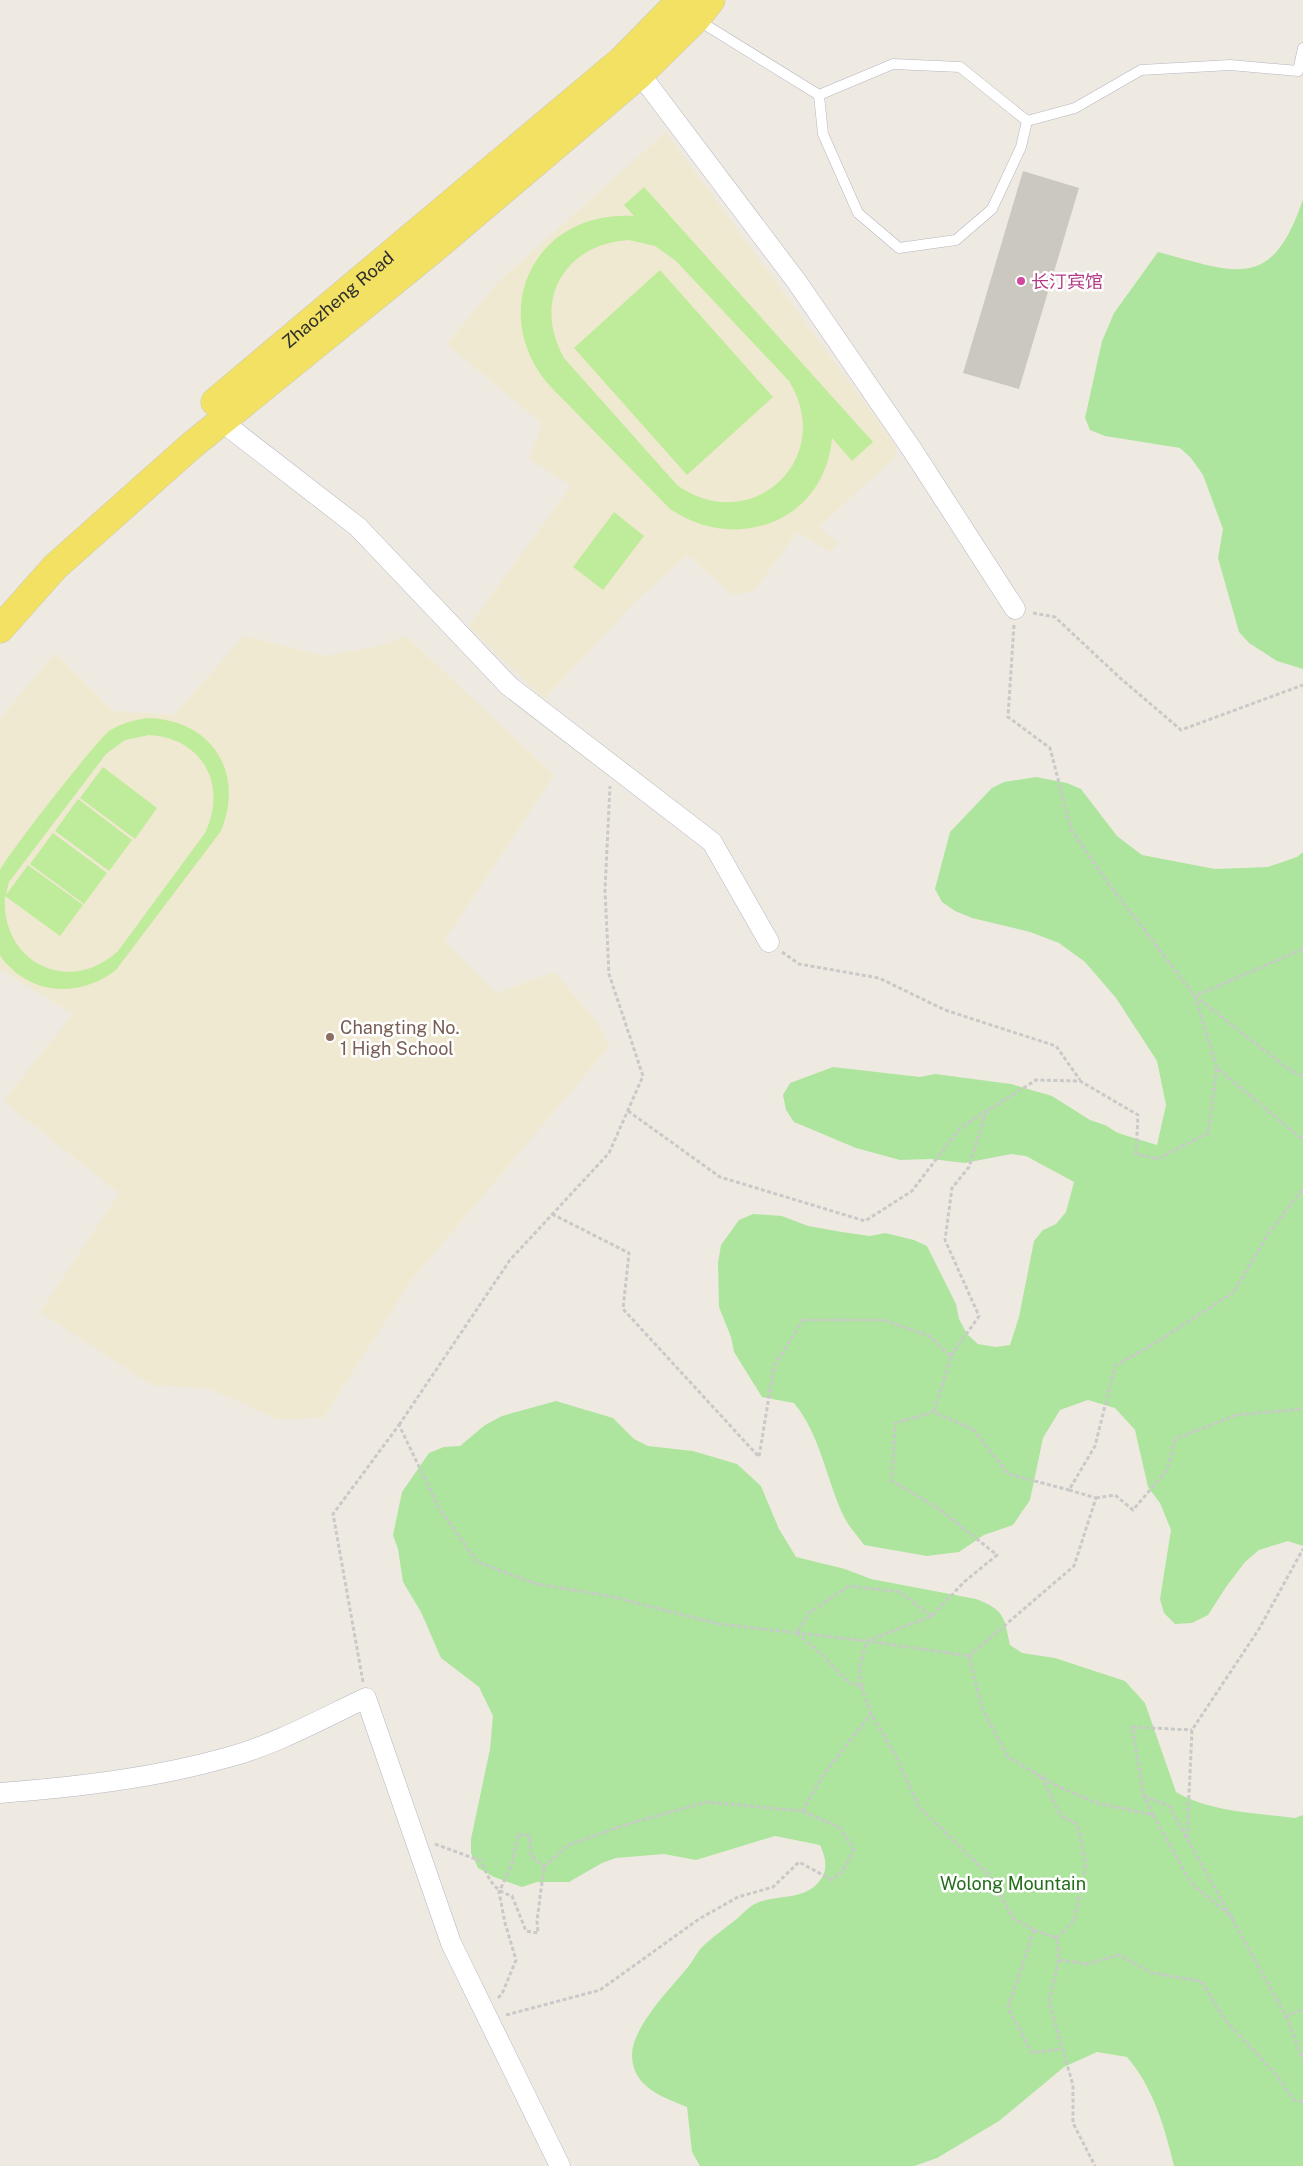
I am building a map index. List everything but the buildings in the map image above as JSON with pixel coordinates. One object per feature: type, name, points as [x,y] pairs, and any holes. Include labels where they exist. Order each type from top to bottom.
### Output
[{"type":"main road","points":[[0,630],[55,567],[221,421],[430,252],[640,74],[696,6]]},
{"type":"main road","name":"Zhaozheng Road","points":[[0,603],[41,556],[170,439],[622,60],[696,6]]},
{"type":"street","points":[[640,74],[797,282],[911,448],[1015,609]]},
{"type":"street","points":[[221,421],[358,527],[509,686],[712,842],[769,942]]},
{"type":"street","points":[[0,1793],[103,1784],[230,1757],[281,1739],[366,1698],[451,1943],[560,2166]]},
{"type":"lane","points":[[696,6],[819,95],[823,134],[858,213],[899,248],[956,240],[992,209],[1021,147],[1027,121]]},
{"type":"lane","points":[[1027,121],[1074,108],[1141,70],[1230,65],[1298,70],[1303,48]]},
{"type":"lane","points":[[819,95],[893,64],[960,67],[1027,121]]},
{"type":"path","points":[[1303,685],[1181,730],[1119,677],[1055,617],[1015,609],[1008,717],[1050,748],[1071,829],[1108,883],[1195,996],[1291,1071],[1303,1076]]},
{"type":"path","points":[[366,1698],[333,1514],[399,1425],[510,1260],[609,1153],[644,1076],[609,974],[605,890],[611,764]]},
{"type":"path","points":[[769,942],[799,964],[879,978],[945,1010],[1056,1046],[1080,1081],[1138,1115],[1136,1154],[1158,1159],[1208,1132],[1217,1068],[1195,996]]},
{"type":"path","points":[[1195,996],[1303,949]]},
{"type":"path","points":[[1217,1068],[1303,1140]]},
{"type":"path","points":[[628,1111],[720,1177],[865,1221],[912,1192],[960,1128],[1036,1080],[1080,1081]]},
{"type":"path","points":[[934,1412],[951,1356],[979,1316],[945,1240],[952,1188],[969,1167],[986,1112]]},
{"type":"path","points":[[1069,1490],[1095,1446],[1115,1366],[1160,1340],[1234,1292],[1268,1234],[1303,1189]]},
{"type":"path","points":[[552,1214],[630,1253],[623,1309],[759,1457],[774,1366],[803,1320],[884,1320],[929,1336],[951,1356]]},
{"type":"path","points":[[867,1641],[932,1616],[964,1582],[997,1556],[938,1508],[892,1482],[895,1423],[934,1412],[974,1430],[1008,1474],[1096,1498],[1115,1494],[1133,1510],[1167,1470],[1174,1439],[1236,1416],[1303,1409]]},
{"type":"path","points":[[399,1425],[439,1508],[477,1562],[536,1584],[609,1596],[719,1624],[867,1641],[969,1656],[1074,1566],[1096,1498]]},
{"type":"path","points":[[1187,1838],[1192,1730],[1259,1630],[1303,1549]]},
{"type":"path","points":[[797,1633],[809,1613],[849,1586],[900,1592],[932,1616]]},
{"type":"path","points":[[797,1633],[820,1652],[848,1682],[861,1686]]},
{"type":"path","points":[[867,1641],[860,1665],[861,1686],[871,1714],[896,1756],[919,1807],[990,1876],[1013,1918],[1034,1930],[1057,1938]]},
{"type":"path","points":[[969,1656],[982,1708],[1008,1757],[1041,1776],[1098,1803],[1153,1816]]},
{"type":"path","points":[[802,1811],[824,1774],[871,1714]]},
{"type":"path","points":[[1192,1730],[1132,1727],[1144,1796],[1190,1883],[1233,1918]]},
{"type":"path","points":[[1041,1776],[1061,1816],[1077,1824],[1086,1864],[1074,1921],[1057,1938]]},
{"type":"path","points":[[1144,1796],[1169,1806],[1286,2016],[1303,2060]]},
{"type":"path","points":[[486,2015],[600,1990],[699,1919],[738,1897],[773,1887],[799,1862],[832,1880],[842,1871],[854,1849],[839,1827],[802,1811],[707,1802],[631,1823],[568,1845],[544,1867],[537,1921],[538,1934],[526,1931],[512,1896],[500,1892]]},
{"type":"path","points":[[500,1892],[512,1864],[518,1834],[530,1836],[531,1856],[544,1867]]},
{"type":"path","points":[[414,1837],[481,1861],[489,1879],[500,1892],[505,1923],[516,1960],[502,1994],[486,2015]]},
{"type":"path","points":[[1034,1930],[1008,2008],[1032,2053],[1062,2049]]},
{"type":"path","points":[[1057,1938],[1059,1960],[1049,2002],[1073,2085],[1072,2123],[1095,2166]]},
{"type":"path","points":[[1059,1960],[1088,1964],[1119,1954],[1152,1973],[1201,1981],[1225,2020],[1274,2072],[1294,2100],[1303,2102]]},
{"type":"path","points":[[1286,2016],[1303,2010]]},
{"type":"shaded area","points":[[666,132],[896,446],[895,457],[819,527],[838,543],[830,552],[797,532],[754,591],[733,595],[687,555],[637,600],[544,699],[469,626],[571,486],[529,459],[542,424],[447,344],[497,283]]},
{"type":"shaded area","name":"Changting No. 1 High School","points":[[244,636],[325,656],[380,646],[406,636],[554,775],[444,941],[496,993],[555,972],[600,1026],[609,1047],[413,1278],[323,1418],[278,1419],[210,1389],[151,1385],[40,1312],[119,1193],[3,1101],[73,1014],[0,969],[0,719],[55,653],[113,711],[174,715]]},
{"type":"green space","points":[[644,187],[873,442],[852,461],[832,438],[826,467],[813,491],[795,509],[773,522],[748,528],[722,529],[696,522],[670,509],[550,386],[531,357],[522,327],[522,298],[530,271],[547,247],[570,229],[599,218],[634,216],[624,205]],"holes":[[[629,240],[655,246],[676,261],[789,381],[801,410],[802,438],[794,462],[779,482],[758,496],[732,502],[705,499],[677,485],[564,358],[555,337],[552,316],[553,297],[560,279],[571,264],[587,252],[606,244]]]},
{"type":"green space","points":[[1303,199],[1303,669],[1277,661],[1249,643],[1239,632],[1218,558],[1223,529],[1203,475],[1191,458],[1180,448],[1105,436],[1090,430],[1085,418],[1102,341],[1114,313],[1158,252],[1210,266],[1230,269],[1248,268],[1264,262],[1278,249],[1291,229]]},
{"type":"green space","points":[[660,270],[773,397],[687,475],[574,348]]},
{"type":"green space","points":[[614,512],[644,536],[603,590],[573,567]]},
{"type":"green space","points":[[148,718],[170,721],[190,728],[206,739],[217,753],[225,770],[229,789],[227,809],[221,831],[116,970],[92,984],[66,989],[40,985],[27,980],[15,972],[0,955],[0,871],[32,824],[101,739],[118,726]],"holes":[[[149,735],[168,738],[196,754],[206,767],[211,781],[213,797],[211,815],[205,833],[118,951],[99,964],[79,971],[60,971],[42,966],[26,955],[14,939],[6,919],[5,896],[60,936],[83,905],[28,865],[6,895],[9,882],[106,754],[125,740]]]},
{"type":"green space","points":[[103,767],[157,808],[135,839],[80,798]]},
{"type":"green space","points":[[1036,777],[1067,783],[1081,789],[1117,836],[1142,855],[1215,869],[1268,867],[1297,857],[1303,852],[1303,1546],[1288,1541],[1259,1550],[1245,1562],[1208,1615],[1192,1623],[1175,1624],[1164,1613],[1160,1599],[1171,1530],[1160,1503],[1148,1487],[1135,1430],[1115,1408],[1088,1400],[1060,1410],[1043,1438],[1030,1500],[1013,1525],[984,1535],[959,1552],[927,1556],[864,1545],[844,1517],[811,1429],[794,1403],[762,1397],[734,1352],[731,1337],[719,1307],[718,1263],[721,1245],[739,1220],[753,1214],[782,1216],[808,1226],[870,1236],[885,1233],[914,1240],[927,1246],[956,1304],[959,1319],[967,1334],[978,1344],[995,1347],[1010,1345],[1019,1317],[1034,1241],[1043,1230],[1056,1224],[1066,1212],[1074,1182],[1026,1156],[1011,1154],[965,1163],[931,1159],[900,1160],[856,1148],[794,1122],[786,1110],[783,1095],[790,1083],[833,1067],[920,1077],[935,1074],[1011,1084],[1052,1096],[1090,1120],[1105,1125],[1118,1133],[1157,1145],[1166,1105],[1157,1061],[1116,998],[1085,962],[1059,943],[1030,932],[972,918],[955,911],[942,902],[935,889],[950,832],[992,788],[1004,782]]},
{"type":"green space","points":[[78,799],[132,840],[109,871],[55,831]]},
{"type":"green space","points":[[53,833],[107,873],[84,904],[30,864]]},
{"type":"green space","name":"Wolong Mountain","points":[[556,1401],[613,1418],[634,1439],[648,1446],[693,1451],[737,1464],[761,1486],[779,1529],[796,1557],[845,1569],[871,1579],[976,1599],[998,1611],[1004,1621],[1010,1645],[1022,1653],[1055,1658],[1125,1681],[1145,1703],[1176,1792],[1203,1804],[1234,1811],[1295,1818],[1303,1815],[1303,2166],[1174,2166],[1157,2108],[1136,2069],[1127,2057],[1097,2052],[1064,2067],[999,2121],[937,2158],[914,2166],[700,2166],[692,2152],[687,2107],[659,2095],[644,2084],[634,2067],[633,2045],[653,2009],[705,1944],[755,1904],[801,1893],[815,1886],[820,1881],[825,1871],[825,1861],[820,1845],[775,1836],[696,1860],[664,1854],[616,1858],[602,1863],[569,1882],[537,1882],[522,1887],[494,1877],[478,1868],[471,1853],[471,1839],[490,1749],[493,1716],[479,1687],[441,1658],[421,1612],[403,1582],[398,1549],[393,1535],[402,1492],[429,1453],[444,1447],[460,1446],[485,1425],[502,1416]]},
{"type":"place","name":"长汀宾馆","points":[[1021,281]]},
{"type":"place","name":"Changting No. 1 High School","points":[[330,1037]]}]
